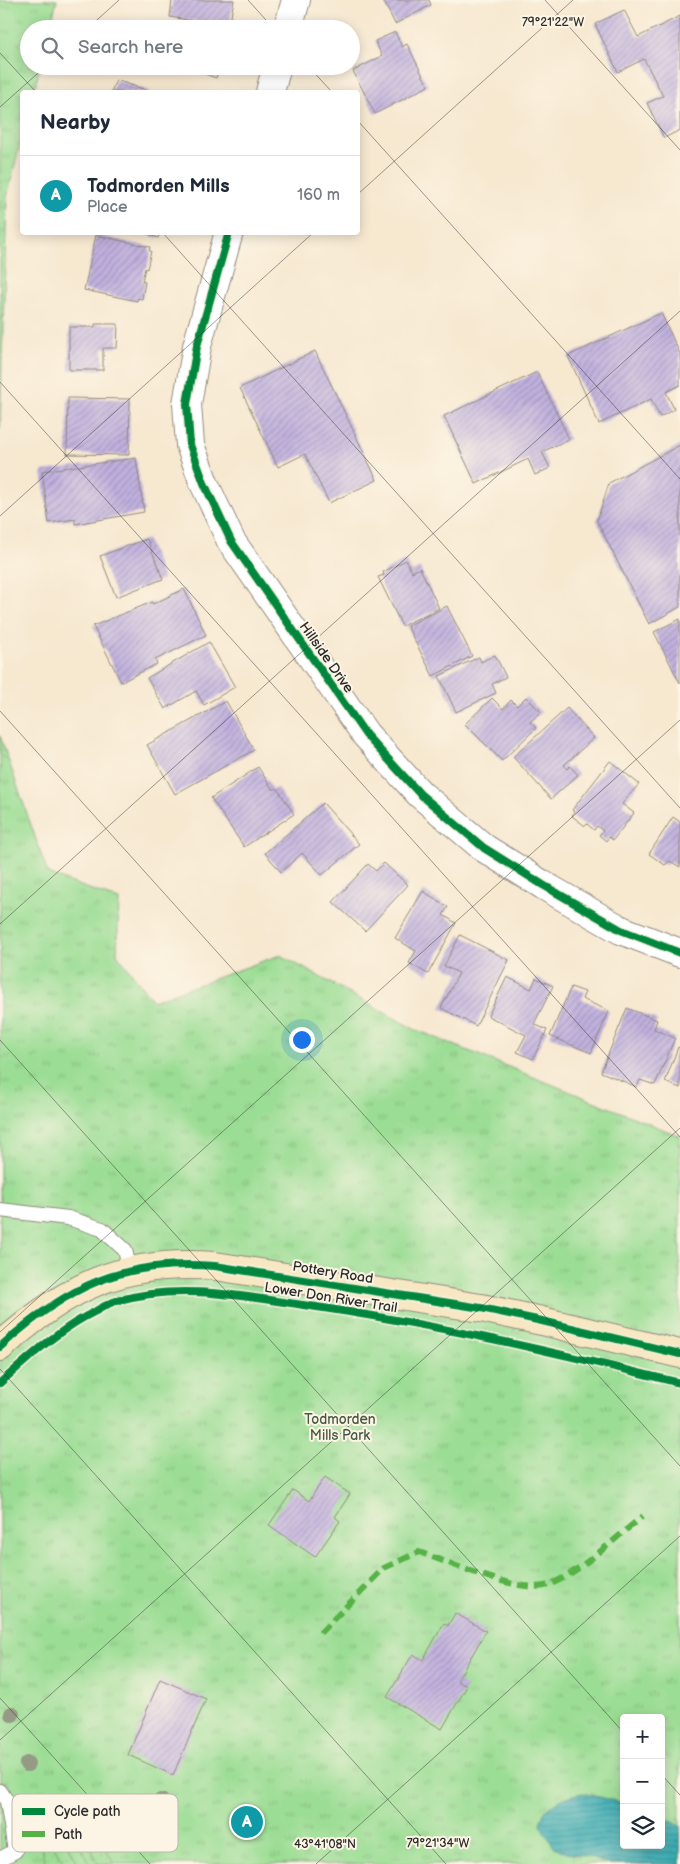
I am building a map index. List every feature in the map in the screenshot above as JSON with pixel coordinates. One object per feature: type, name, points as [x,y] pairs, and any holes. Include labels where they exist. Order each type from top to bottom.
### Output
[{"type":"street","points":[[290,20],[296,0]]},
{"type":"street","points":[[271,90],[275,75]]},
{"type":"street","name":"Hillside Drive","points":[[229,235],[197,346],[187,404],[190,445],[204,483],[231,541],[366,735],[420,794],[484,848],[543,885],[621,930],[680,954]]},
{"type":"street","name":"Pottery Road","points":[[0,1347],[52,1304],[74,1291],[100,1280],[130,1270],[173,1265],[196,1265],[481,1308],[680,1354]]},
{"type":"lane","points":[[0,1210],[68,1218],[102,1229],[125,1250],[130,1270]]},
{"type":"lane","points":[[0,1791],[7,1801],[12,1832]]},
{"type":"lane","points":[[0,1859],[13,1852]]},
{"type":"green space","points":[[0,0],[57,0],[52,20],[20,20],[20,75],[38,75],[34,90],[20,90],[20,144],[7,197],[0,429]]},
{"type":"green space","name":"Todmorden Mills Park","points":[[0,736],[48,874],[119,900],[117,954],[153,1001],[280,955],[414,1029],[680,1136],[680,1864],[0,1864]]},
{"type":"green space","points":[[40,1791],[57,1792],[59,1794],[42,1794]]},
{"type":"green space","points":[[42,1852],[57,1852],[64,1864],[45,1864]]},
{"type":"green space","points":[[72,1852],[84,1852],[89,1864],[78,1864]]},
{"type":"green space","points":[[93,1852],[108,1852],[115,1864],[98,1864]]},
{"type":"water","points":[[583,1793],[620,1802],[620,1849],[665,1849],[665,1817],[680,1826],[680,1864],[608,1864],[589,1857],[567,1853],[554,1847],[540,1824],[543,1814],[556,1802]]},
{"type":"building","points":[[172,0],[234,0],[230,20],[188,20],[170,17]]},
{"type":"building","points":[[383,0],[429,0],[431,5],[395,24]]},
{"type":"building","points":[[624,10],[638,37],[680,16],[680,130],[664,138],[647,103],[663,96],[644,59],[618,72],[595,24]]},
{"type":"building","points":[[395,32],[402,47],[407,44],[428,86],[375,114],[355,75],[360,75],[360,67],[382,56],[375,41]]},
{"type":"building","points":[[116,80],[146,90],[112,90]]},
{"type":"building","points":[[96,235],[150,247],[149,250],[151,251],[147,269],[145,268],[142,281],[145,282],[142,299],[138,298],[137,301],[84,290]]},
{"type":"building","points":[[661,313],[680,354],[680,385],[666,392],[674,409],[660,417],[651,399],[599,424],[568,356]]},
{"type":"building","points":[[95,324],[118,324],[117,348],[103,348],[103,370],[69,370],[69,327],[95,327]]},
{"type":"building","points":[[315,351],[377,480],[329,503],[305,454],[278,467],[240,388]]},
{"type":"building","points":[[537,372],[569,439],[542,452],[550,468],[535,475],[528,459],[476,484],[444,416]]},
{"type":"building","points":[[68,398],[130,399],[129,455],[67,454]]},
{"type":"building","points":[[680,445],[680,607],[649,624],[597,521],[609,483]]},
{"type":"building","points":[[136,458],[144,512],[75,524],[75,519],[49,523],[42,471]]},
{"type":"building","points":[[147,539],[163,579],[116,597],[100,556]]},
{"type":"building","points":[[406,560],[412,572],[420,568],[439,608],[402,626],[378,577],[384,575],[383,572]]},
{"type":"building","points":[[184,589],[206,635],[155,660],[157,664],[121,682],[93,626],[152,602],[153,604]]},
{"type":"building","points":[[447,606],[472,656],[433,676],[407,626]]},
{"type":"building","points":[[680,619],[680,683],[654,632]]},
{"type":"building","points":[[209,642],[235,687],[204,705],[196,691],[165,709],[147,678]]},
{"type":"building","points":[[495,655],[506,677],[492,684],[496,693],[456,712],[439,676],[479,657],[481,662]]},
{"type":"building","points":[[526,697],[541,712],[530,722],[536,728],[502,761],[465,724],[492,698],[503,709],[511,700],[517,706]]},
{"type":"building","points":[[226,701],[254,750],[175,794],[147,745]]},
{"type":"building","points":[[567,708],[594,738],[564,765],[567,769],[570,766],[578,775],[551,799],[513,757]]},
{"type":"building","points":[[610,761],[639,784],[622,804],[634,813],[613,840],[609,837],[606,841],[599,835],[603,831],[597,826],[594,830],[587,824],[585,826],[572,816],[574,812],[572,810]]},
{"type":"building","points":[[258,767],[273,790],[277,788],[294,814],[244,847],[211,798]]},
{"type":"building","points":[[323,803],[359,844],[322,875],[302,853],[281,872],[265,853]]},
{"type":"building","points":[[673,817],[680,822],[680,867],[670,861],[665,865],[649,854]]},
{"type":"building","points":[[384,863],[408,885],[365,931],[333,902],[368,864],[376,871]]},
{"type":"building","points":[[423,891],[448,907],[443,915],[456,923],[428,974],[409,963],[416,951],[395,938]]},
{"type":"building","points":[[460,935],[509,960],[476,1026],[441,1008],[459,973],[444,966]]},
{"type":"building","points":[[507,977],[531,989],[536,978],[553,986],[534,1024],[547,1030],[533,1059],[517,1052],[526,1035],[488,1016]]},
{"type":"building","points":[[571,987],[585,992],[582,999],[609,1011],[591,1053],[550,1036]]},
{"type":"building","points":[[627,1008],[657,1020],[654,1029],[675,1038],[655,1085],[640,1080],[637,1087],[601,1072]]},
{"type":"building","points":[[678,1047],[680,1048],[680,1088],[665,1082]]},
{"type":"building","points":[[325,1477],[350,1494],[335,1517],[340,1521],[315,1557],[269,1525],[293,1490],[309,1501]]},
{"type":"building","points":[[455,1613],[486,1631],[457,1681],[467,1686],[442,1729],[387,1697],[413,1654],[423,1660],[444,1623],[448,1626]]},
{"type":"building","points":[[160,1679],[206,1699],[173,1775],[128,1755]]},
{"type":"marked path","points":[[320,1633],[384,1568],[419,1552],[500,1581],[532,1587],[544,1586],[555,1582],[581,1566],[643,1516]]},
{"type":"cycle path","points":[[228,235],[197,346],[187,404],[190,445],[204,483],[231,541],[366,735],[420,794],[484,848],[543,885],[621,930],[680,953]]},
{"type":"cycle path","name":"Lower Don River Trail","points":[[0,1347],[49,1308],[73,1293],[98,1281],[124,1272],[152,1267],[182,1265],[215,1266],[481,1308],[680,1354]]},
{"type":"cycle path","name":"Lower Don River Trail","points":[[0,1383],[34,1353],[70,1326],[108,1304],[139,1296],[186,1292],[256,1298],[398,1320],[539,1349],[680,1383]]},
{"type":"place","name":"Todmorden Mills","points":[[247,1822]]}]
